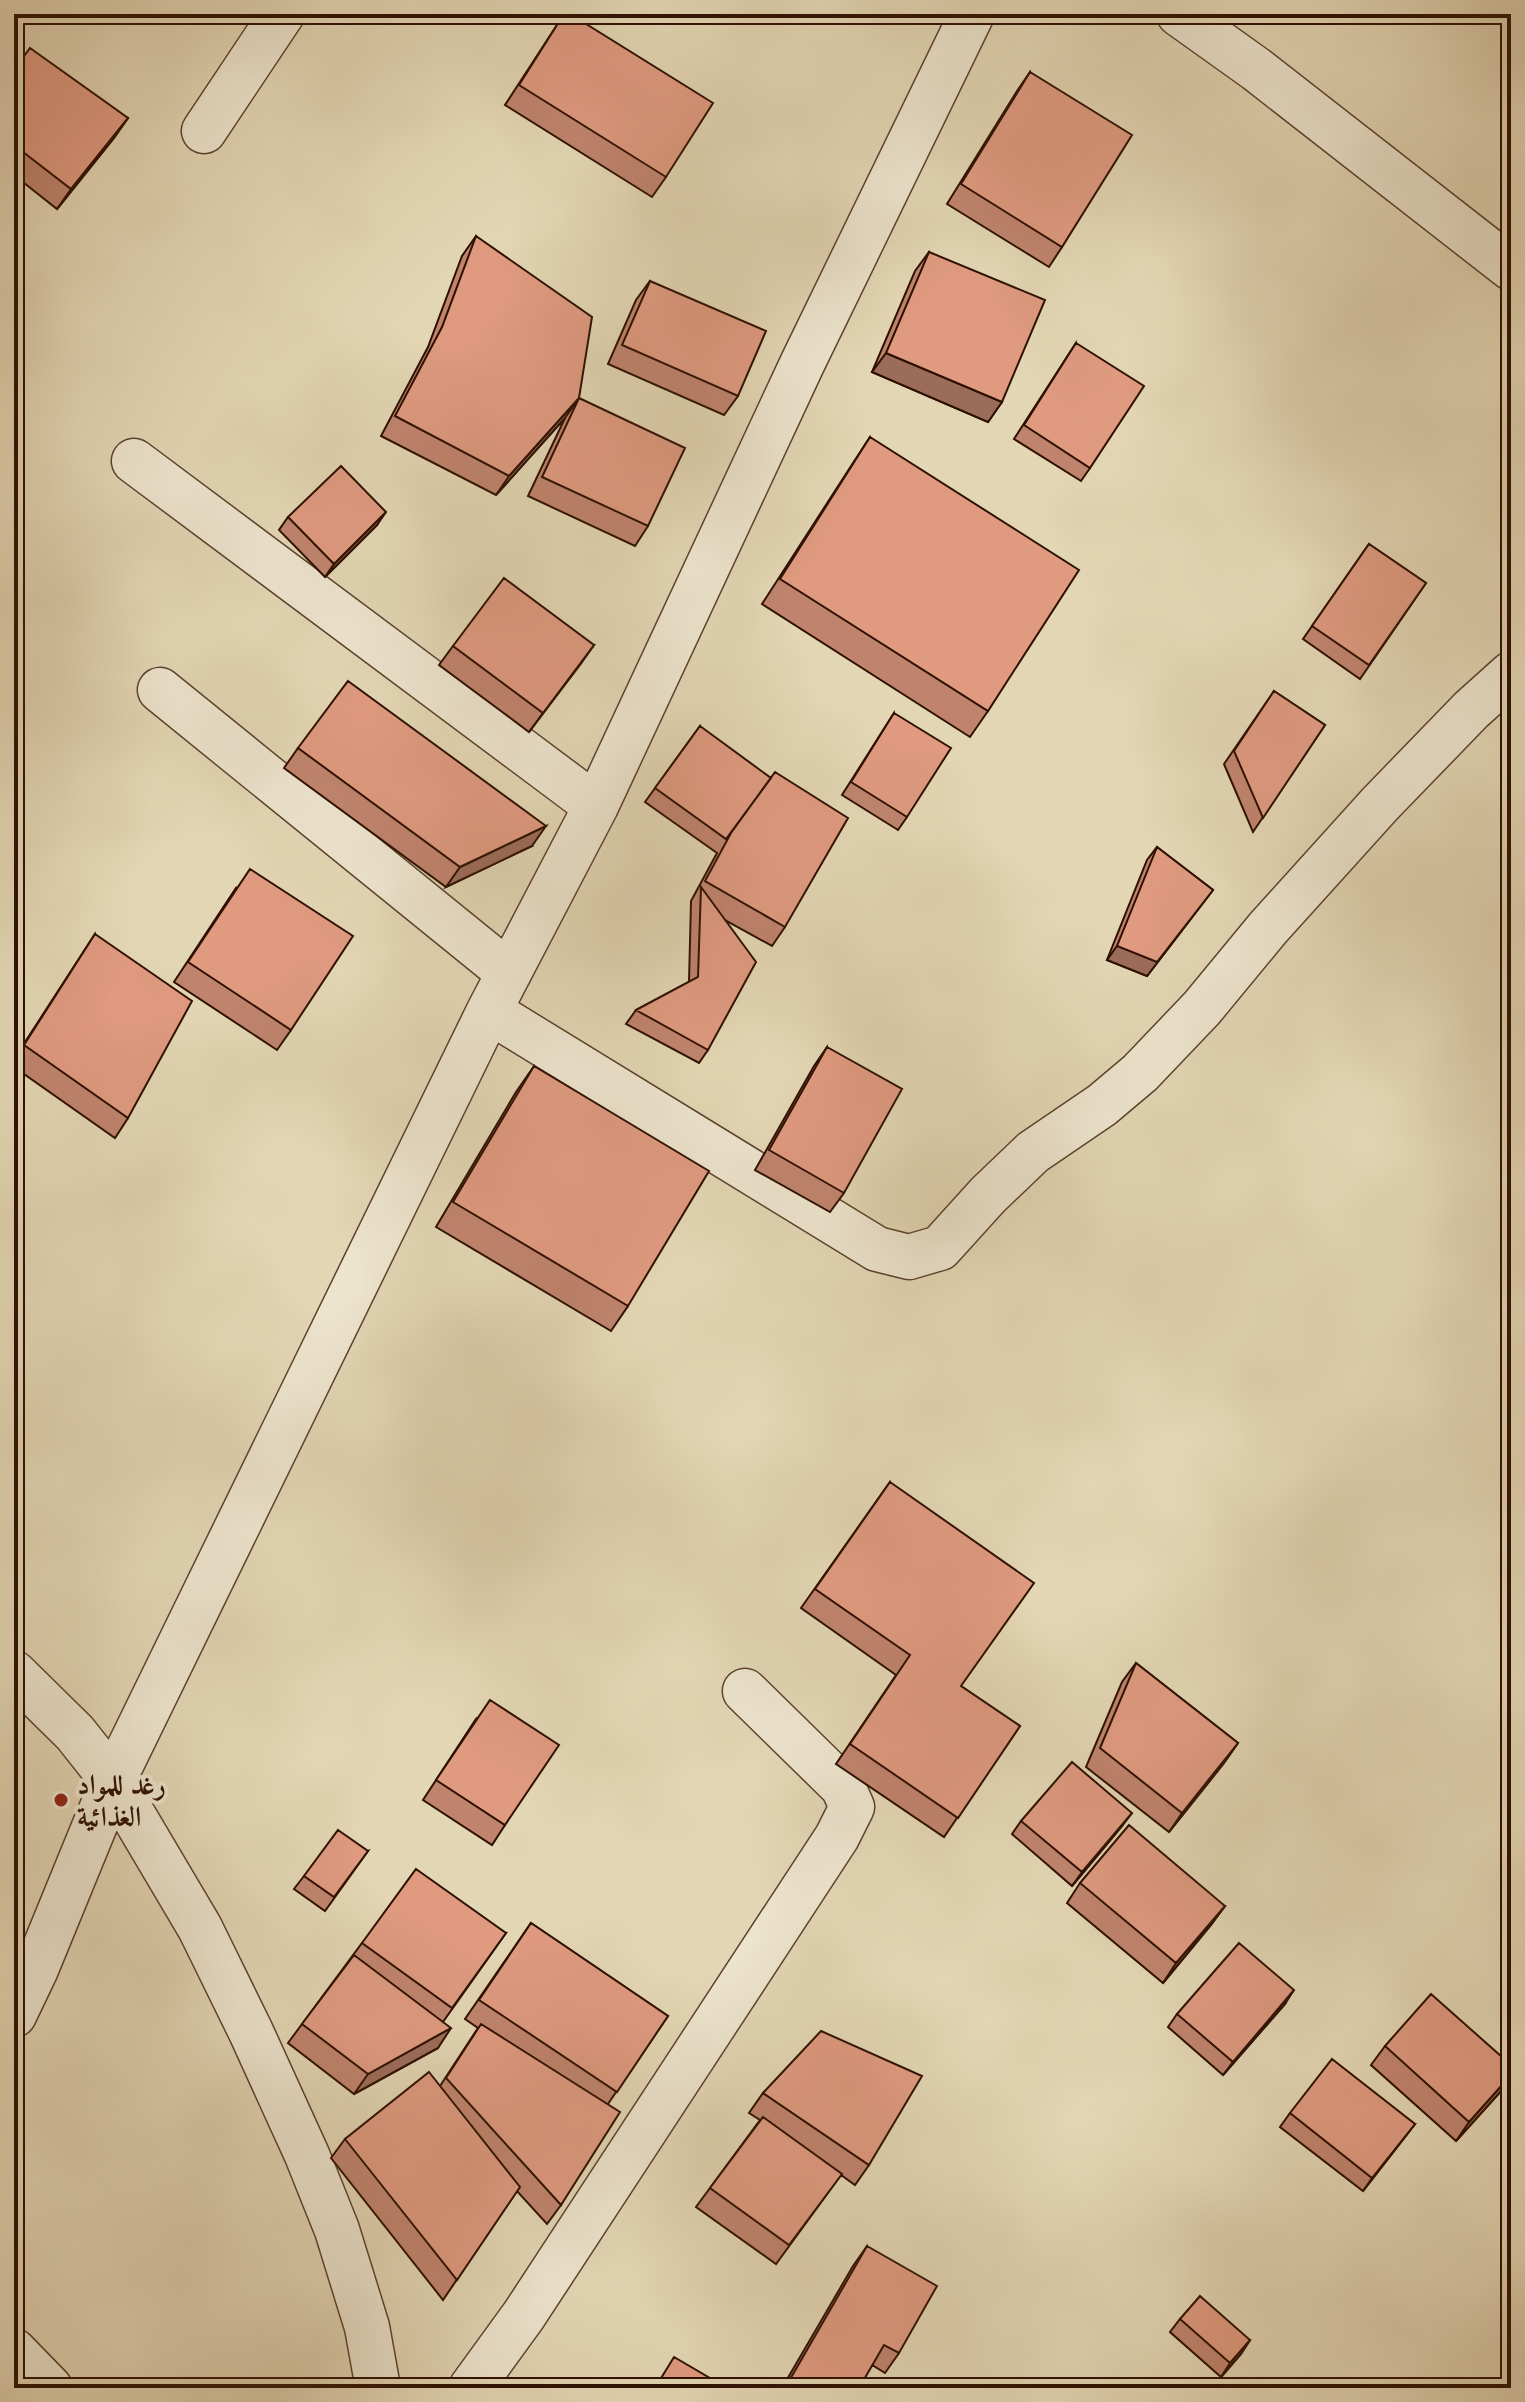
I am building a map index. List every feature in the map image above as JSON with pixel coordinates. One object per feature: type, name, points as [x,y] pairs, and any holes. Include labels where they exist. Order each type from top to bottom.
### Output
[{"type":"street","points":[[204,131],[282,14]]},
{"type":"street","points":[[14,2015],[113,1781],[489,1011],[596,806],[802,364],[972,14]]},
{"type":"street","points":[[1179,14],[1256,69],[1511,268]]},
{"type":"street","points":[[134,461],[596,806]]},
{"type":"street","points":[[489,1011],[877,1249],[909,1257],[940,1248],[988,1195],[1033,1152],[1102,1105],[1140,1073],[1202,1008],[1268,928],[1380,804],[1471,710],[1511,674]]},
{"type":"street","points":[[160,690],[509,973]]},
{"type":"street","points":[[14,1673],[75,1733],[113,1781],[200,1928],[307,2155],[337,2230],[367,2327],[378,2388]]},
{"type":"street","points":[[471,2388],[524,2315],[837,1837],[852,1807],[843,1787],[745,1691]]},
{"type":"street","points":[[14,2351],[50,2388]]},
{"type":"building","points":[[564,14],[570,14],[713,103],[666,177],[519,85]]},
{"type":"building","points":[[30,48],[128,118],[71,189],[14,145],[14,70]]},
{"type":"building","points":[[1030,72],[1132,135],[1062,247],[961,184]]},
{"type":"building","points":[[476,236],[592,317],[579,398],[509,476],[395,416],[442,327]]},
{"type":"building","points":[[929,252],[1045,300],[1002,402],[886,353]]},
{"type":"building","points":[[650,281],[766,331],[738,396],[622,345]]},
{"type":"building","points":[[1076,343],[1144,386],[1090,468],[1024,425]]},
{"type":"building","points":[[579,398],[685,448],[648,526],[542,477]]},
{"type":"building","points":[[870,437],[1079,570],[988,711],[780,579]]},
{"type":"building","points":[[341,466],[386,512],[334,564],[288,517]]},
{"type":"building","points":[[1369,544],[1426,583],[1369,665],[1312,626]]},
{"type":"building","points":[[504,578],[594,645],[543,713],[453,646]]},
{"type":"building","points":[[348,681],[546,826],[460,867],[298,748]]},
{"type":"building","points":[[1274,691],[1325,725],[1263,818],[1234,751]]},
{"type":"building","points":[[894,713],[951,748],[907,817],[851,782]]},
{"type":"building","points":[[700,726],[771,778],[726,839],[655,788]]},
{"type":"building","points":[[775,772],[848,818],[785,927],[705,881],[731,833]]},
{"type":"building","points":[[1157,847],[1213,890],[1157,962],[1117,946]]},
{"type":"building","points":[[250,869],[353,936],[291,1030],[188,962]]},
{"type":"building","points":[[701,887],[756,962],[708,1050],[636,1010],[698,977]]},
{"type":"building","points":[[95,934],[192,1001],[128,1118],[24,1045]]},
{"type":"building","points":[[827,1047],[902,1089],[844,1193],[769,1150]]},
{"type":"building","points":[[534,1066],[709,1171],[628,1306],[453,1202]]},
{"type":"building","points":[[890,1482],[1034,1583],[961,1686],[1020,1726],[958,1818],[850,1744],[910,1655],[815,1589]]},
{"type":"building","points":[[1136,1663],[1238,1743],[1182,1813],[1100,1748]]},
{"type":"building","points":[[490,1700],[559,1745],[505,1825],[436,1780]]},
{"type":"building","points":[[1072,1762],[1132,1813],[1082,1872],[1021,1821]]},
{"type":"building","points":[[1129,1825],[1225,1906],[1176,1963],[1080,1883]]},
{"type":"building","points":[[338,1830],[368,1851],[334,1897],[304,1876]]},
{"type":"building","points":[[416,1869],[506,1933],[452,2008],[362,1943]]},
{"type":"building","points":[[531,1923],[668,2016],[617,2092],[479,2000]]},
{"type":"building","points":[[1239,1943],[1294,1990],[1233,2062],[1177,2014]]},
{"type":"building","points":[[354,1955],[451,2028],[368,2074],[302,2024]]},
{"type":"building","points":[[1431,1994],[1511,2065],[1511,2075],[1469,2122],[1385,2046]]},
{"type":"building","points":[[481,2024],[620,2112],[561,2205],[446,2078]]},
{"type":"building","points":[[821,2031],[922,2076],[869,2165],[763,2093]]},
{"type":"building","points":[[1332,2059],[1415,2124],[1372,2178],[1290,2113]]},
{"type":"building","points":[[429,2072],[520,2187],[457,2280],[345,2139]]},
{"type":"building","points":[[763,2117],[842,2174],[789,2245],[710,2188]]},
{"type":"building","points":[[867,2246],[937,2286],[899,2353],[884,2345],[859,2388],[785,2388]]},
{"type":"building","points":[[1200,2296],[1250,2340],[1230,2363],[1180,2319]]},
{"type":"building","points":[[674,2357],[727,2388],[655,2388]]},
{"type":"place","name":"رغد للمواد الغذائية","points":[[61,1800]]}]
